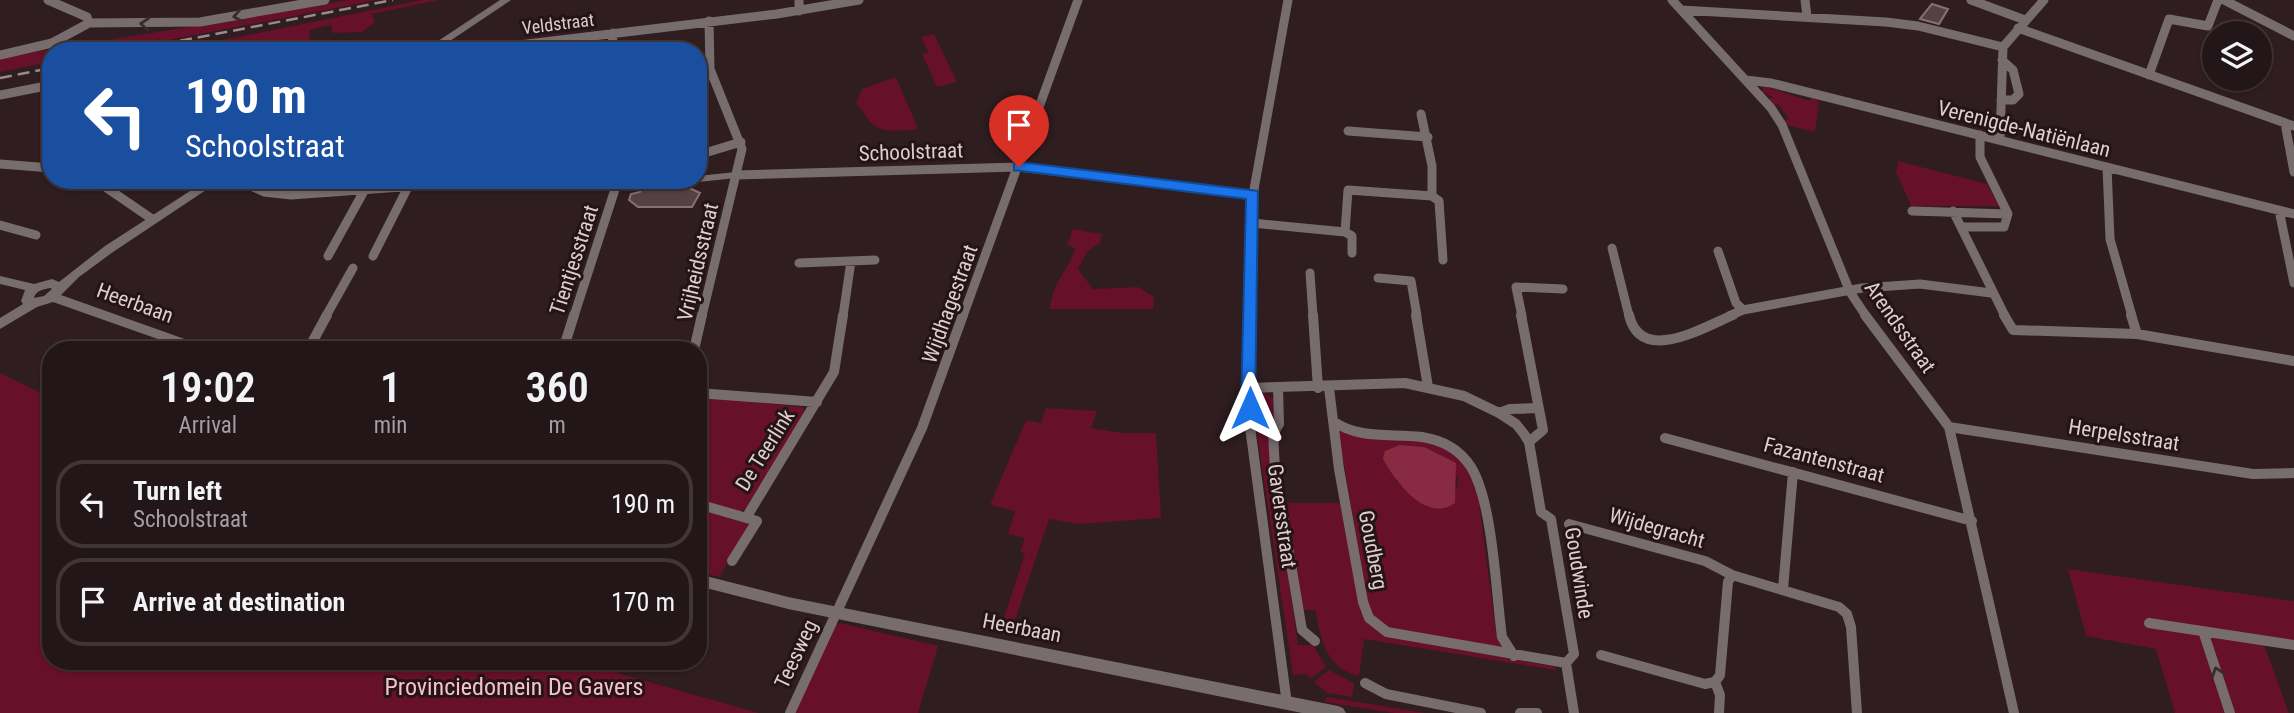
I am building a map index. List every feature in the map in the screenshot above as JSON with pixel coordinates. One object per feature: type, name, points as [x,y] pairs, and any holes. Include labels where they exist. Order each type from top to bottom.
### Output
[{"type":"street","points":[[48,0],[87,17],[89,23]]},
{"type":"street","points":[[54,42],[89,23],[200,22],[325,0]]},
{"type":"street","points":[[442,42],[506,0]]},
{"type":"street","points":[[799,0],[799,11]]},
{"type":"street","name":"Veldstraat","points":[[540,42],[799,11],[859,0]]},
{"type":"street","name":"Wijdhagestraat","points":[[837,612],[922,428],[1079,0]]},
{"type":"street","name":"Gaversstraat","points":[[1287,704],[1250,427],[1250,388],[1253,195],[1288,0]]},
{"type":"street","name":"Arendsstraat","points":[[1672,0],[1782,125],[1850,292],[1889,350],[1950,427],[2014,713]]},
{"type":"street","points":[[1805,0],[1807,16]]},
{"type":"street","points":[[1971,0],[2027,18]]},
{"type":"street","points":[[1988,0],[2027,18]]},
{"type":"street","points":[[2000,140],[2003,47],[2044,0]]},
{"type":"street","points":[[2149,75],[2169,19],[2208,26],[2218,0]]},
{"type":"street","points":[[2224,0],[2294,36]]},
{"type":"street","points":[[2235,0],[2294,36]]},
{"type":"street","points":[[1681,10],[1807,16],[1919,26],[2003,47]]},
{"type":"street","points":[[707,152],[741,142],[710,69],[709,21]]},
{"type":"street","points":[[2018,27],[2290,125],[2294,172]]},
{"type":"street","points":[[612,42],[613,33]]},
{"type":"street","points":[[0,55],[42,45]]},
{"type":"street","points":[[2001,100],[2013,100],[2019,94],[2013,70],[2002,60]]},
{"type":"street","name":"Verenigde-Natiënlaan","points":[[1745,80],[1980,135],[2294,214]]},
{"type":"street","points":[[0,95],[42,87]]},
{"type":"street","points":[[1422,114],[1427,137],[1432,196]]},
{"type":"street","points":[[1349,131],[1427,137]]},
{"type":"street","points":[[1962,228],[2004,227],[2008,214],[1980,157],[1980,135]]},
{"type":"street","name":"Vrijheidsstraat","points":[[696,341],[736,175],[741,142]]},
{"type":"street","points":[[0,164],[42,167]]},
{"type":"street","name":"Schoolstraat","points":[[736,175],[1019,167],[1253,195]]},
{"type":"street","points":[[2107,167],[2110,239],[2137,334]]},
{"type":"street","points":[[707,178],[736,175]]},
{"type":"street","points":[[108,189],[152,219]]},
{"type":"street","points":[[4,321],[30,297],[55,289],[152,219],[201,189]]},
{"type":"street","points":[[258,189],[290,195],[386,189]]},
{"type":"street","points":[[373,256],[407,189]]},
{"type":"street","name":"Tientjesstraat","points":[[566,341],[615,189]]},
{"type":"street","points":[[1345,232],[1348,190],[1432,196],[1439,201],[1443,260]]},
{"type":"street","points":[[328,256],[364,191]]},
{"type":"street","points":[[2279,210],[2294,283]]},
{"type":"street","points":[[1912,211],[2008,214]]},
{"type":"street","points":[[1953,211],[1991,293],[2013,330],[2137,334],[2294,362]]},
{"type":"street","points":[[1252,223],[1345,232],[1352,236],[1352,253]]},
{"type":"street","points":[[0,225],[36,235]]},
{"type":"street","points":[[1612,247],[1636,336],[1673,341],[1743,310],[1862,288],[1920,284],[1991,293]]},
{"type":"street","points":[[1718,251],[1736,303],[1743,310]]},
{"type":"street","points":[[799,263],[875,260]]},
{"type":"street","name":"De Teerlink","points":[[746,518],[836,366],[851,261]]},
{"type":"street","points":[[313,341],[353,268]]},
{"type":"street","name":"Goudberg","points":[[1310,273],[1323,388],[1333,421],[1363,602],[1369,618],[1387,632],[1566,663]]},
{"type":"street","points":[[1378,278],[1411,281],[1428,387]]},
{"type":"street","points":[[0,280],[17,286],[30,297]]},
{"type":"street","name":"Goudwinde","points":[[1563,289],[1516,286],[1543,429],[1529,442],[1541,512],[1551,519],[1563,585],[1574,654],[1566,663],[1574,713]]},
{"type":"street","name":"Heerbaan","points":[[55,289],[181,341]]},
{"type":"street","points":[[1250,388],[1323,388],[1387,383],[1428,387],[1464,396],[1499,413],[1516,424],[1529,442]]},
{"type":"street","points":[[1278,388],[1279,424],[1273,434],[1275,469],[1302,629],[1315,641]]},
{"type":"street","name":"De Teerlink","points":[[707,394],[817,402]]},
{"type":"street","points":[[1499,413],[1510,409],[1538,408]]},
{"type":"street","points":[[1333,421],[1350,432],[1428,436],[1457,451],[1466,460],[1482,485],[1502,637],[1514,656]]},
{"type":"street","name":"Herpelsstraat","points":[[1950,427],[2253,474],[2294,473]]},
{"type":"street","name":"Fazantenstraat","points":[[1664,438],[1972,521]]},
{"type":"street","points":[[1783,589],[1793,472]]},
{"type":"street","name":"De Teerlink","points":[[707,507],[757,521],[732,561]]},
{"type":"street","name":"Wijdegracht","points":[[1569,524],[1705,561],[1732,575],[1839,607],[1847,614],[1851,627],[1857,713]]},
{"type":"street","points":[[1719,713],[1720,695],[1716,682],[1720,675],[1728,582],[1732,575]]},
{"type":"street","name":"Heerbaan","points":[[707,582],[837,612],[1338,713]]},
{"type":"street","name":"Teesweg","points":[[790,713],[837,612]]},
{"type":"street","points":[[2149,623],[2294,645]]},
{"type":"street","points":[[2203,631],[2230,713]]},
{"type":"street","points":[[1601,655],[1705,684],[1716,682]]},
{"type":"street","points":[[1365,683],[1386,694],[1480,713]]},
{"type":"street","points":[[1520,713],[1538,713]]},
{"type":"green space","points":[[348,0],[377,0],[159,42],[93,42]]},
{"type":"green space","points":[[422,0],[439,0],[371,14],[375,22],[362,32],[333,33],[331,25],[309,30],[310,42],[213,42]]},
{"type":"green space","points":[[934,34],[957,82],[937,87],[922,54],[928,52],[921,37]]},
{"type":"green space","points":[[42,51],[42,64],[0,72],[0,58]]},
{"type":"green space","points":[[896,77],[918,129],[892,131],[879,128],[869,121],[856,103],[862,89]]},
{"type":"green space","points":[[1764,86],[1810,101],[1811,96],[1816,97],[1819,103],[1815,132],[1787,125],[1784,120],[1789,119],[1778,104],[1773,105],[1768,99],[1773,97],[1762,92]]},
{"type":"green space","points":[[1898,161],[1987,184],[1999,206],[1911,206],[1896,172]]},
{"type":"green space","points":[[1073,229],[1102,234],[1100,243],[1087,252],[1078,269],[1093,289],[1139,287],[1154,297],[1153,309],[1050,309],[1057,284],[1075,248],[1067,245]]},
{"type":"green space","name":"Provinciedomein De Gavers","points":[[0,373],[42,394],[42,670],[606,670],[759,713],[0,713]]},
{"type":"green space","points":[[1265,392],[1274,399],[1275,424],[1268,437],[1298,645],[1313,645],[1326,667],[1311,679],[1306,674],[1293,675],[1255,420],[1255,398]]},
{"type":"green space","points":[[707,397],[803,407],[805,414],[746,509],[738,512],[707,502]]},
{"type":"green space","points":[[1046,408],[1097,411],[1091,428],[1122,433],[1156,433],[1161,518],[1080,524],[1049,519],[1010,635],[999,633],[1025,553],[1020,552],[1025,538],[1008,534],[1015,511],[990,505],[1026,420],[1041,423]]},
{"type":"green space","points":[[1338,430],[1357,436],[1433,441],[1459,457],[1477,487],[1496,632],[1504,649],[1384,626],[1374,618],[1368,604]],"holes":[[[1400,445],[1424,447],[1458,477],[1457,489],[1428,507],[1395,480]]]},
{"type":"green space","points":[[1287,503],[1341,503],[1366,620],[1387,636],[1556,667],[1555,670],[1364,639],[1359,676],[1348,672],[1326,651],[1315,610],[1303,610]]},
{"type":"green space","points":[[707,511],[750,523],[719,577],[707,574]]},
{"type":"green space","points":[[2068,569],[2294,601],[2294,648],[2264,645],[2289,713],[2175,713],[2156,649],[2086,636]]},
{"type":"green space","points":[[840,623],[938,646],[918,713],[794,713],[835,626]]},
{"type":"green space","points":[[1329,670],[1354,683],[1352,697],[1327,693],[1314,682]]},
{"type":"green space","points":[[1327,697],[1426,713],[1394,713],[1324,702]]},
{"type":"shaded area","points":[[1400,445],[1424,447],[1456,463],[1455,503],[1444,508],[1433,508],[1423,504],[1403,488],[1383,459],[1385,451]]},
{"type":"building","points":[[1932,4],[1948,9],[1939,24],[1920,19]]},
{"type":"building","points":[[641,189],[692,189],[700,193],[692,207],[638,207],[629,200],[631,194],[640,192]]},
{"type":"railway","points":[[174,42],[393,0]]},
{"type":"railway","points":[[0,78],[42,70]]},
{"type":"route","points":[[1019,167],[1253,195],[1250,408]]}]
